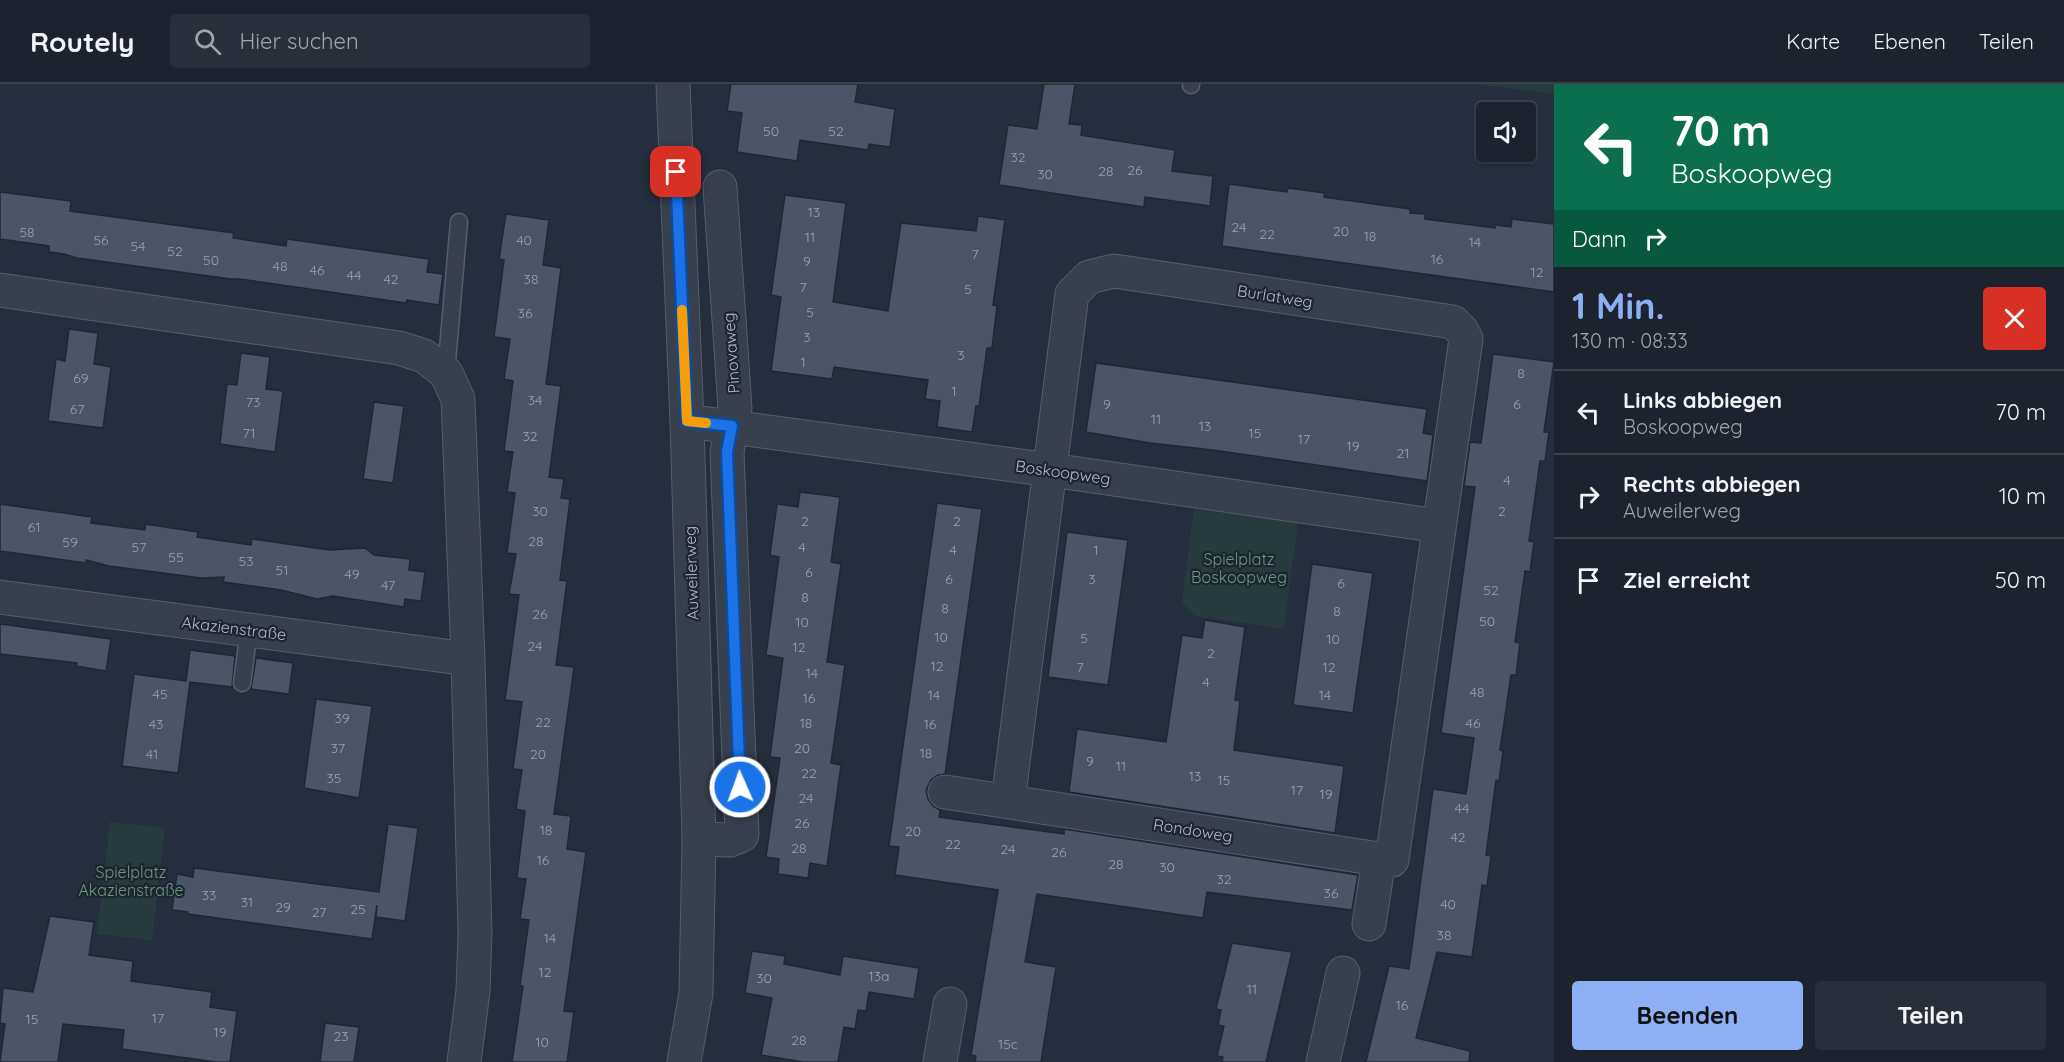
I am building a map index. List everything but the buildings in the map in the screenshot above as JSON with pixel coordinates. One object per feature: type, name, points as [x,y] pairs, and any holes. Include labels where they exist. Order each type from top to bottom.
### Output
[{"type":"street","name":"Auweilerweg","points":[[673,84],[687,421],[699,839],[696,993],[684,1062]]},
{"type":"street","name":"Pinovaweg","points":[[699,839],[730,840],[742,835],[727,452],[735,408],[720,188]]},
{"type":"street","name":"Burlatweg","points":[[1051,470],[1072,294],[1089,277],[1114,271],[1453,322],[1462,330],[1466,339],[1439,526]]},
{"type":"street","points":[[0,290],[399,348],[424,356],[446,373],[458,399],[476,933],[473,991],[464,1062]]},
{"type":"street","name":"Boskoopweg","points":[[687,421],[1051,470],[1439,526]]},
{"type":"street","points":[[1008,802],[1051,470]]},
{"type":"street","points":[[1369,924],[1379,859],[1392,860],[1439,526]]},
{"type":"street","name":"Akazienstraße","points":[[0,597],[468,659]]},
{"type":"street","name":"Rondoweg","points":[[945,792],[1379,859]]},
{"type":"street","points":[[1323,1062],[1343,973]]},
{"type":"street","points":[[940,1062],[950,1004]]},
{"type":"lane","points":[[446,373],[459,222]]},
{"type":"lane","points":[[242,683],[249,630]]},
{"type":"green space","points":[[1473,84],[1554,84],[1554,94]]},
{"type":"green space","name":"Spielplatz Boskoopweg","points":[[1194,509],[1298,522],[1284,629],[1195,616],[1182,602]]},
{"type":"green space","name":"Spielplatz Akazienstraße","points":[[110,822],[165,828],[152,940],[97,934]]},
{"type":"slow traffic","points":[[682,310],[687,421],[706,423]]},
{"type":"route","points":[[676,172],[687,421],[732,426],[727,452],[740,787]]}]
